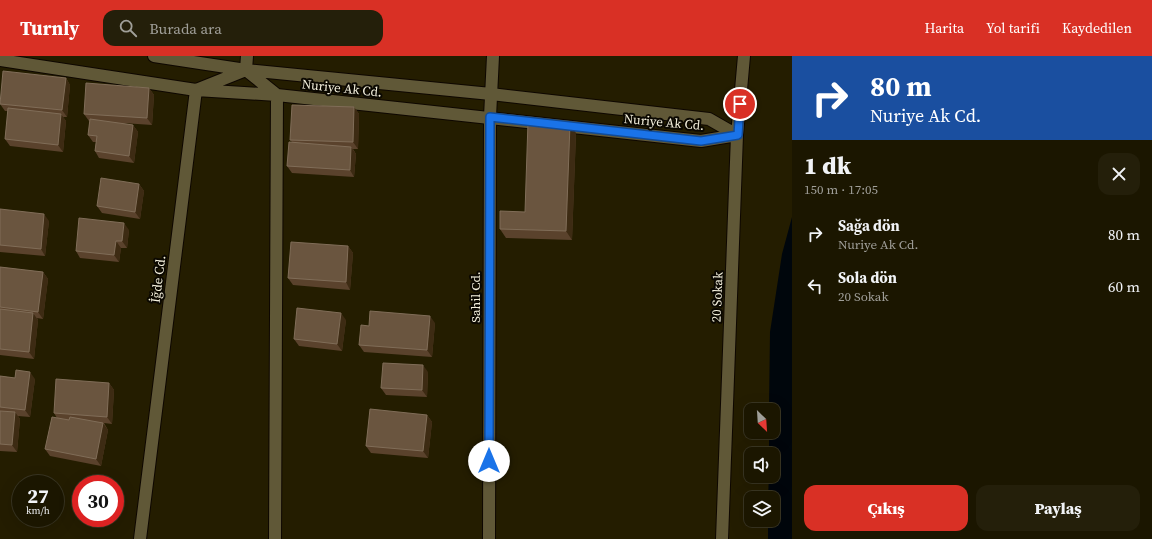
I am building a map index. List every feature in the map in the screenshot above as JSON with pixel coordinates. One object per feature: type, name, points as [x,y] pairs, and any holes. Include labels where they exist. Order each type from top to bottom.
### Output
[{"type":"street","name":"Nuriye Ak Cd.","points":[[154,56],[246,70],[491,94],[709,119],[738,135]]},
{"type":"street","points":[[246,70],[247,56]]},
{"type":"street","name":"Sahil Cd.","points":[[489,539],[490,117],[493,56]]},
{"type":"street","name":"20 Sokak","points":[[722,539],[738,135],[744,56]]},
{"type":"street","name":"Nuriye Ak Cd.","points":[[0,60],[196,90],[278,95],[701,141],[738,135]]},
{"type":"street","points":[[196,90],[246,70]]},
{"type":"street","points":[[246,70],[278,95],[275,539]]},
{"type":"street","name":"İğde Cd.","points":[[140,539],[196,90]]},
{"type":"shaded area","points":[[792,217],[792,539],[768,539],[768,527],[780,527],[780,491],[768,491],[769,483],[780,483],[780,447],[769,447],[769,439],[780,439],[780,403],[769,403],[770,332],[782,254]]},
{"type":"building","points":[[3,71],[66,78],[62,110],[0,104]]},
{"type":"building","points":[[86,83],[149,88],[147,118],[84,114]]},
{"type":"building","points":[[292,105],[354,107],[353,142],[290,140]]},
{"type":"building","points":[[8,108],[61,114],[58,145],[5,139]]},
{"type":"building","points":[[90,119],[133,125],[129,156],[95,151],[97,136],[88,135]]},
{"type":"building","points":[[528,122],[570,124],[566,231],[500,229],[500,211],[525,212]]},
{"type":"building","points":[[289,142],[351,147],[350,170],[287,166]]},
{"type":"building","points":[[101,178],[139,184],[135,212],[97,206]]},
{"type":"building","points":[[0,209],[44,214],[41,249],[0,245]]},
{"type":"building","points":[[79,218],[124,223],[122,241],[116,241],[114,255],[76,251]]},
{"type":"building","points":[[291,242],[348,246],[346,282],[288,278]]},
{"type":"building","points":[[0,267],[43,272],[38,312],[0,307]]},
{"type":"building","points":[[297,308],[341,313],[337,344],[294,339]]},
{"type":"building","points":[[0,309],[33,313],[29,352],[0,349]]},
{"type":"building","points":[[370,311],[430,316],[427,350],[359,345],[361,325],[369,326]]},
{"type":"building","points":[[383,363],[423,365],[422,390],[381,388]]},
{"type":"building","points":[[16,370],[30,372],[25,410],[0,407],[0,376],[15,378]]},
{"type":"building","points":[[56,379],[109,383],[107,417],[54,413]]},
{"type":"building","points":[[370,409],[427,415],[423,451],[366,446]]},
{"type":"building","points":[[0,411],[15,412],[12,445],[0,444]]},
{"type":"building","points":[[52,417],[69,420],[70,417],[103,423],[96,459],[45,449]]},
{"type":"route","points":[[489,461],[490,117],[701,141],[738,135],[740,104]]}]
